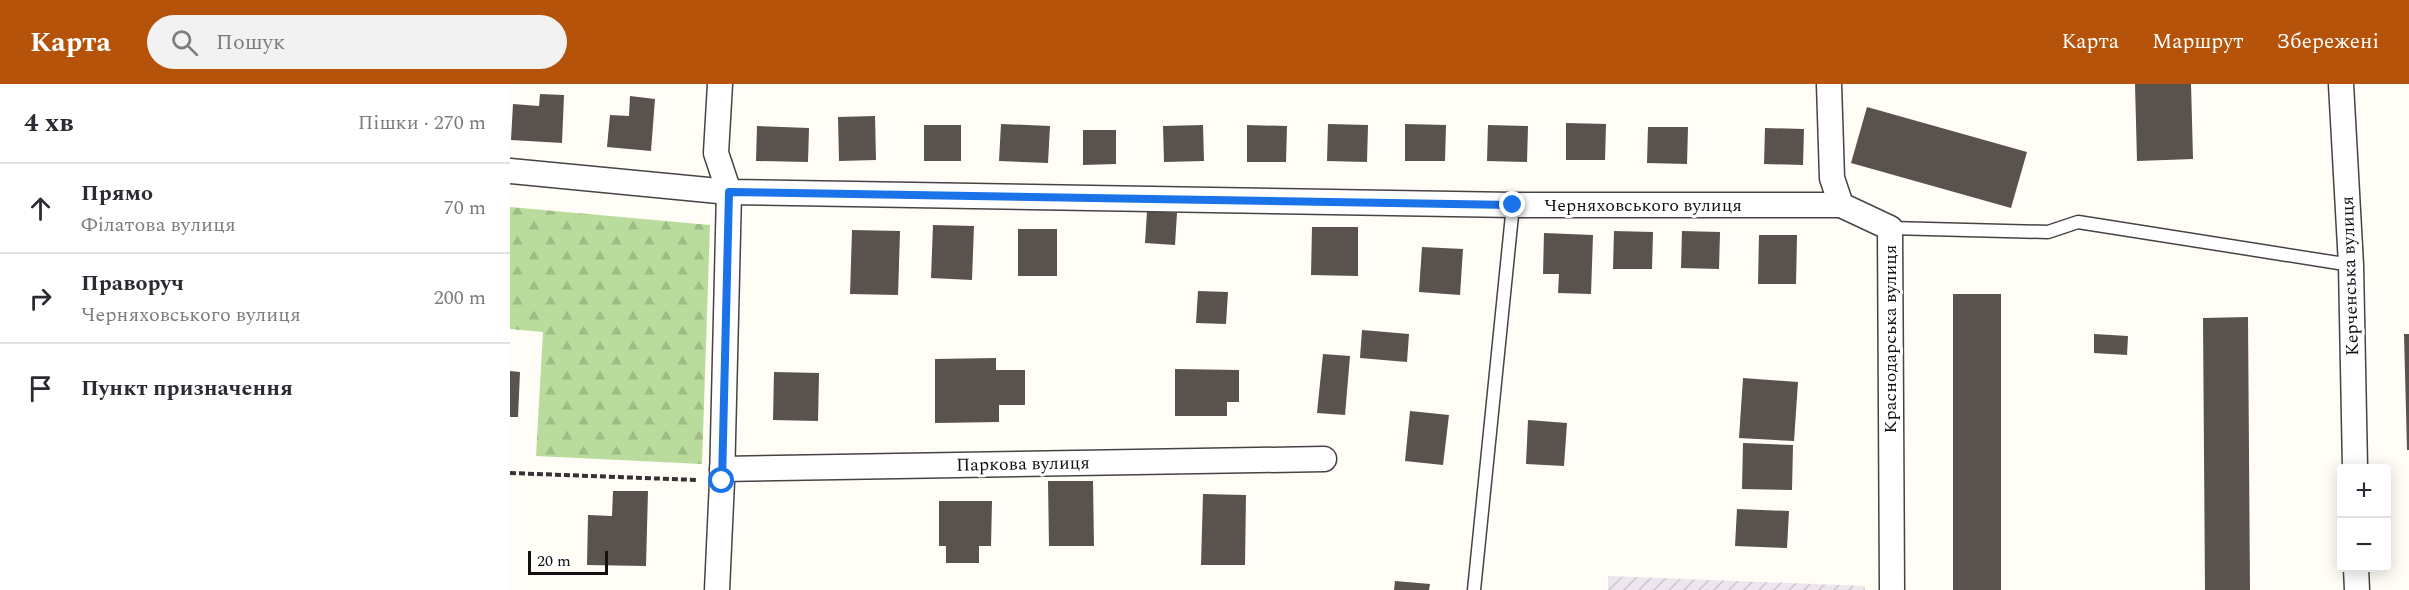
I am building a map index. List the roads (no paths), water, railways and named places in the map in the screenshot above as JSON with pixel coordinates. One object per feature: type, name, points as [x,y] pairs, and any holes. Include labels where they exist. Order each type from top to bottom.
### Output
[{"type":"street","points":[[717,590],[729,192],[716,153],[720,84]]},
{"type":"street","points":[[1829,84],[1832,178],[1841,205]]},
{"type":"street","name":"Керченська вулиця","points":[[2341,84],[2351,265],[2355,464]]},
{"type":"street","name":"Черняховського вулиця","points":[[510,171],[729,192],[1513,205],[1841,205]]},
{"type":"street","name":"Краснодарська вулиця","points":[[1841,205],[1890,228],[1892,590]]},
{"type":"street","name":"Паркова вулиця","points":[[722,475],[1324,459]]},
{"type":"street","points":[[2356,572],[2357,590]]},
{"type":"lane","points":[[1474,590],[1513,205]]},
{"type":"lane","points":[[1890,228],[2048,232],[2078,222],[2351,265]]}]
